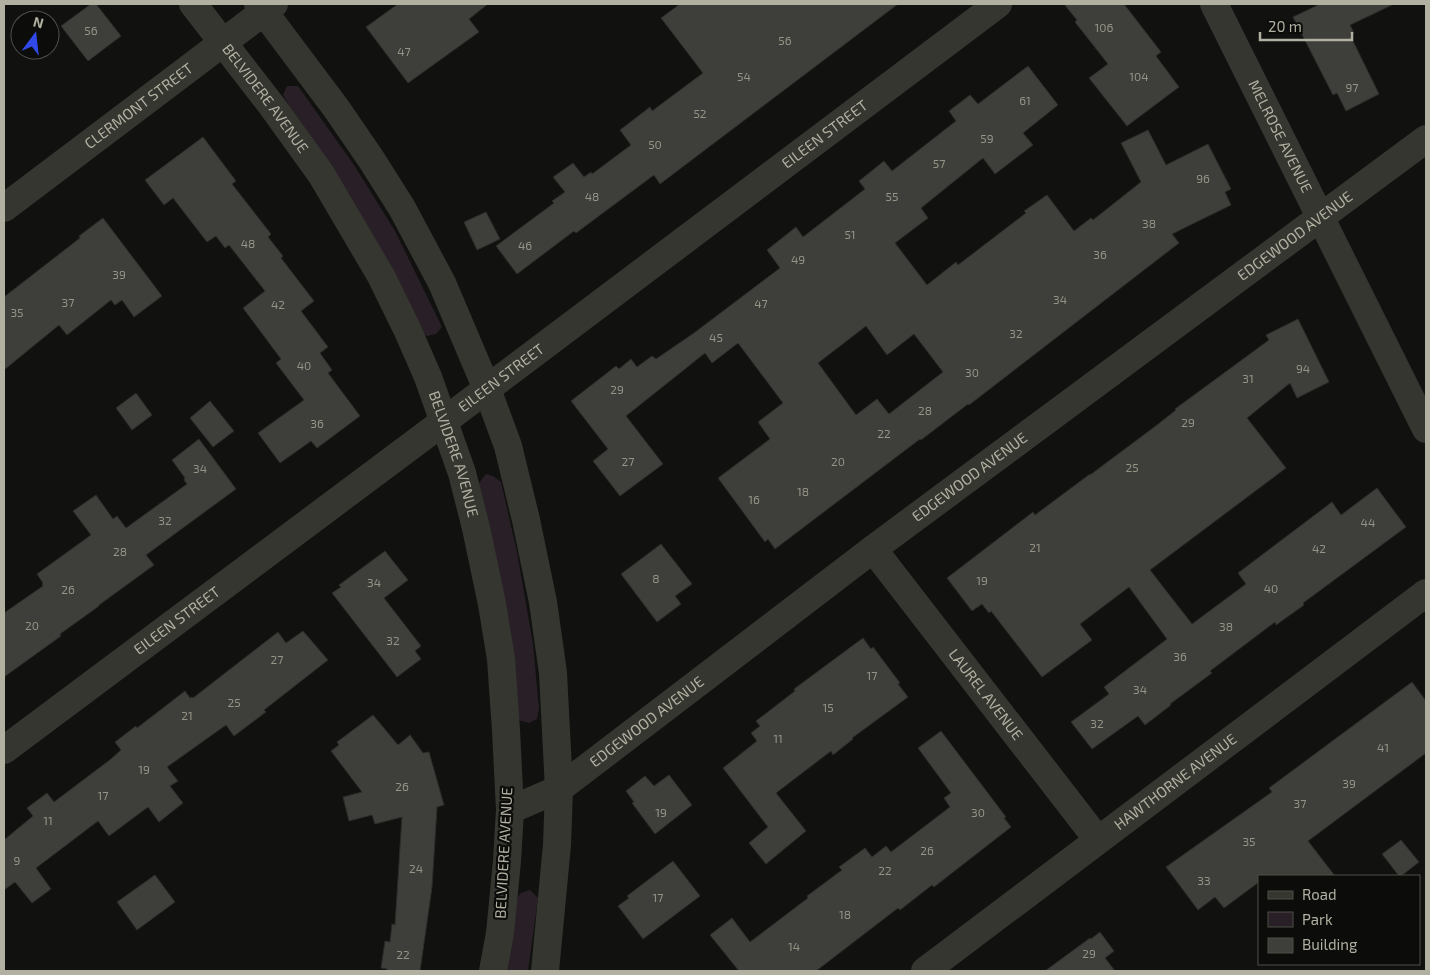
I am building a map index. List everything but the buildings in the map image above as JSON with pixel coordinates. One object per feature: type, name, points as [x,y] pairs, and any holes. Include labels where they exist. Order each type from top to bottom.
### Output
[{"type":"street","name":"BELVIDERE AVENUE","points":[[193,4],[272,106],[321,174],[381,276],[428,377],[462,473],[492,604],[501,659],[510,810],[500,933],[494,971]]},
{"type":"street","name":"EILEEN STREET","points":[[4,750],[998,4]]},
{"type":"street","name":"MELROSE AVENUE","points":[[1214,4],[1426,428]]},
{"type":"street","name":"CLERMONT STREET","points":[[4,208],[223,43],[265,6]]},
{"type":"street","points":[[265,6],[371,159],[402,208],[442,283],[487,389],[508,446],[543,602],[553,673],[559,789],[557,845],[545,971]]},
{"type":"street","name":"EDGEWOOD AVENUE","points":[[510,810],[559,789],[873,549],[1426,139]]},
{"type":"street","name":"LAUREL AVENUE","points":[[873,549],[1098,840]]},
{"type":"street","name":"HAWTHORNE AVENUE","points":[[925,971],[1426,593]]},
{"type":"green space","points":[[287,86],[298,86],[354,165],[395,231],[442,327],[436,334],[427,336],[419,331],[283,95]]},
{"type":"green space","points":[[486,474],[493,476],[501,482],[517,552],[533,644],[539,709],[537,719],[529,723],[518,720],[480,495],[479,483]]},
{"type":"green space","points":[[530,890],[538,898],[528,971],[504,971],[514,901],[521,893]]}]
